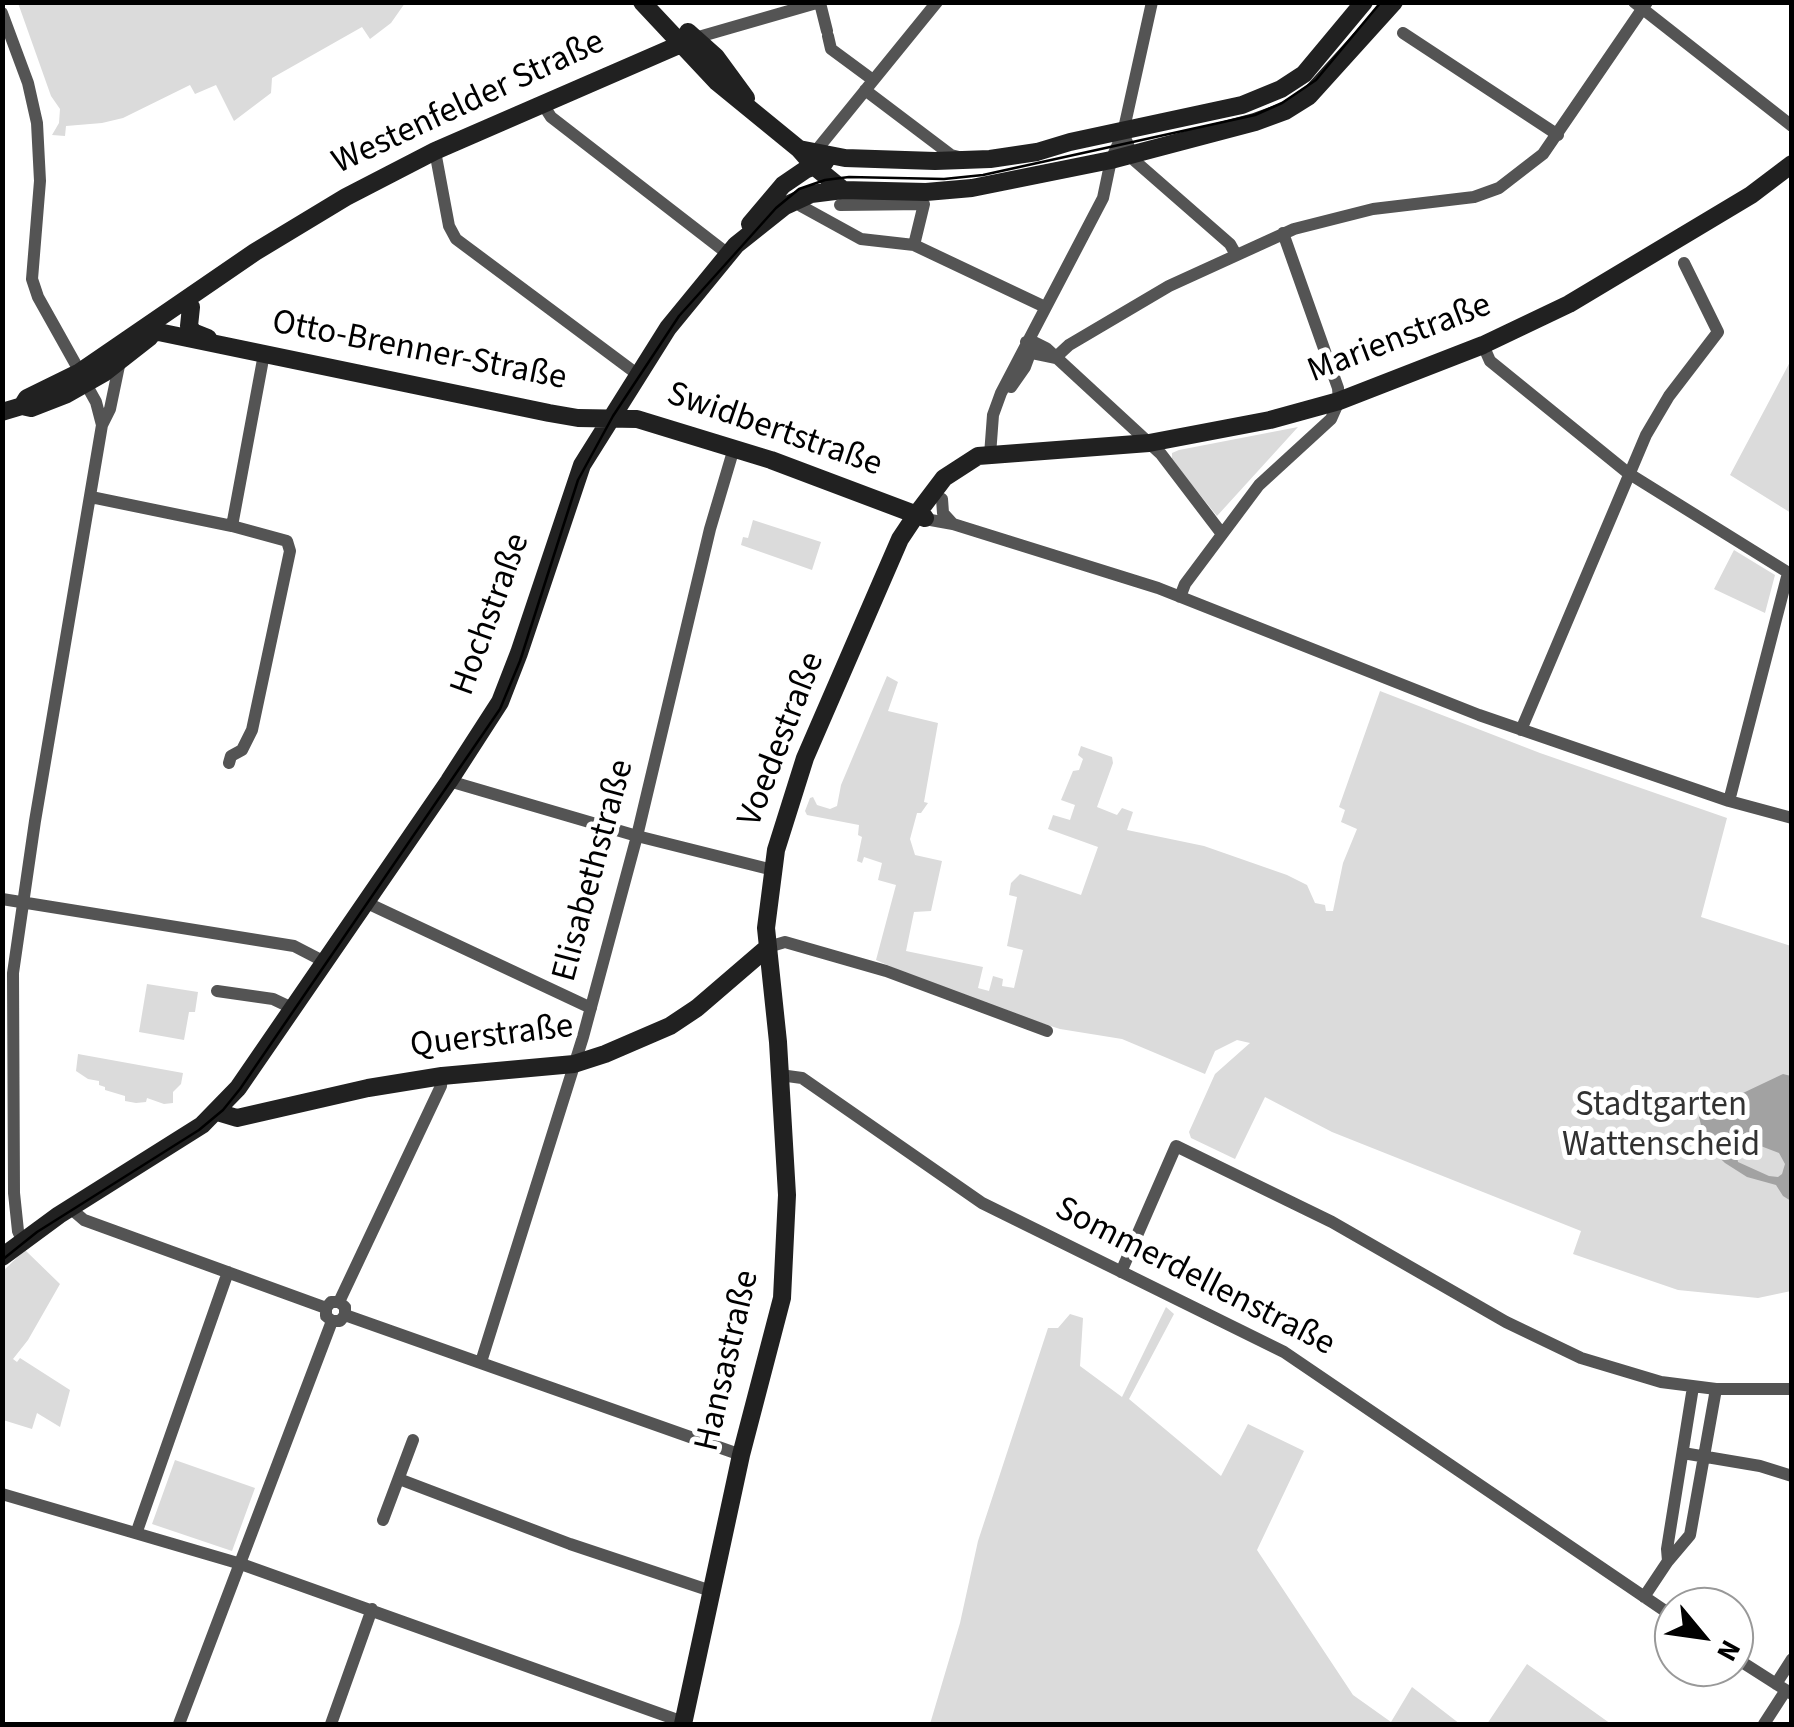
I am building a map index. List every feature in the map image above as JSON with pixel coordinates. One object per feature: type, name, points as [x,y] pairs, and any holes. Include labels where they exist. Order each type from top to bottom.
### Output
[{"type":"street","points":[[820,2],[831,49],[952,155],[971,161]]},
{"type":"street","name":"Westenfelder Straße","points":[[83,378],[323,209],[434,151],[688,41],[820,2]]},
{"type":"street","name":"Hochstraße","points":[[2,1257],[70,1208],[186,1136],[223,1106],[449,782],[506,690],[578,472],[610,416],[668,328],[761,208],[937,2]]},
{"type":"street","points":[[990,456],[993,415],[1102,198],[1124,132],[1152,2]]},
{"type":"street","points":[[809,156],[971,161],[1037,152],[1242,105],[1281,89],[1314,63],[1364,2]]},
{"type":"street","name":"Hochstraße","points":[[732,250],[770,216],[798,199],[972,188],[1112,160],[1244,126],[1285,111],[1330,76],[1394,2]]},
{"type":"street","points":[[645,4],[688,41],[716,57],[750,108],[809,156],[841,198],[924,204],[914,245]]},
{"type":"street","points":[[639,60],[651,39],[645,4]]},
{"type":"street","points":[[1055,358],[1069,345],[1134,306],[1282,233],[1341,215],[1385,206],[1474,197],[1499,188],[1534,164],[1558,135],[1641,5],[1792,126]]},
{"type":"street","points":[[2,12],[28,83],[37,122],[40,181],[32,279],[38,298],[96,402],[102,426]]},
{"type":"street","points":[[1403,33],[1558,135]]},
{"type":"street","points":[[542,103],[552,117],[732,250]]},
{"type":"street","points":[[1124,132],[1135,161],[1230,244],[1235,253]]},
{"type":"street","points":[[434,151],[449,226],[456,239],[638,374]]},
{"type":"street","name":"Marienstraße","points":[[990,456],[1149,443],[1339,401],[1483,345],[1568,304],[1751,194],[1792,164]]},
{"type":"street","points":[[830,224],[841,198]]},
{"type":"street","points":[[798,199],[801,206],[861,239],[914,245],[1043,312]]},
{"type":"street","points":[[1180,597],[1185,584],[1259,486],[1331,419],[1339,401],[1338,388],[1282,233]]},
{"type":"street","points":[[1521,730],[1628,473],[1669,396],[1718,332],[1684,263]]},
{"type":"street","name":"Westenfelder Straße","points":[[2,412],[120,361],[150,331],[212,292],[219,279]]},
{"type":"street","name":"Otto-Brenner-Straße","points":[[191,307],[188,321],[193,332],[216,344]]},
{"type":"street","name":"Otto-Brenner-Straße","points":[[150,331],[578,418],[610,416]]},
{"type":"street","points":[[1483,345],[1490,361],[1628,473],[1790,574],[1729,802]]},
{"type":"street","points":[[1030,346],[1055,358],[1149,443],[1222,534]]},
{"type":"street","points":[[232,526],[264,354]]},
{"type":"street","points":[[22,1240],[14,1193],[8,984],[102,426],[110,409],[120,361]]},
{"type":"street","points":[[1305,410],[1314,434]]},
{"type":"street","name":"Swidbertstraße","points":[[610,416],[637,419],[734,448],[921,516]]},
{"type":"street","name":"Elisabethstraße","points":[[481,1362],[591,1008],[637,836],[702,561],[734,448]]},
{"type":"street","name":"Voedestraße","points":[[921,516],[990,456]]},
{"type":"street","name":"Voedestraße","points":[[768,948],[767,904],[781,830],[800,770],[890,562],[944,478],[968,460],[990,456]]},
{"type":"street","points":[[91,497],[287,541],[290,550],[252,730],[242,750],[231,756],[230,763]]},
{"type":"street","points":[[942,499],[943,512],[953,524]]},
{"type":"street","points":[[921,516],[1180,597],[1521,730],[1729,802],[1792,818]]},
{"type":"street","points":[[449,782],[773,870]]},
{"type":"street","points":[[2,898],[294,946],[323,961]]},
{"type":"street","points":[[365,902],[591,1008]]},
{"type":"street","points":[[768,948],[784,942],[886,971],[1047,1031]]},
{"type":"street","name":"Querstraße","points":[[223,1106],[237,1118],[368,1088],[442,1076],[574,1064],[670,1026],[698,1008],[768,948]]},
{"type":"street","name":"Hansastraße","points":[[683,1723],[741,1455],[772,1346],[783,1284],[787,1195],[768,948]]},
{"type":"street","points":[[218,991],[273,998],[292,1008]]},
{"type":"street","name":"Sommerdellenstraße","points":[[780,1075],[802,1078],[982,1203],[1284,1352],[1654,1604]]},
{"type":"street","points":[[179,1724],[335,1312],[442,1076]]},
{"type":"street","points":[[1121,1272],[1176,1146],[1332,1222],[1506,1322],[1608,1368],[1693,1387],[1792,1390]]},
{"type":"street","points":[[70,1208],[84,1220],[741,1455]]},
{"type":"street","points":[[137,1531],[228,1272]]},
{"type":"street","points":[[1668,1560],[1693,1387]]},
{"type":"street","points":[[1644,1597],[1690,1535],[1716,1389]]},
{"type":"street","points":[[383,1520],[413,1440]]},
{"type":"street","points":[[1683,1453],[1760,1466],[1792,1476]]},
{"type":"street","points":[[398,1479],[570,1544],[711,1590]]},
{"type":"street","points":[[2,1494],[241,1564],[683,1723]]},
{"type":"street","points":[[331,1724],[372,1609]]},
{"type":"street","points":[[1764,1724],[1784,1690],[1792,1659]]},
{"type":"street","points":[[1754,1670],[1784,1690]]},
{"type":"green space","points":[[18,3],[405,3],[391,23],[370,39],[362,27],[272,78],[271,93],[234,121],[216,85],[195,94],[190,85],[123,118],[66,126],[65,136],[52,135],[59,123],[60,109],[51,96]]},
{"type":"green space","points":[[1791,360],[1791,513],[1730,475]]},
{"type":"green space","points":[[1298,427],[1217,516],[1172,460],[1172,453],[1179,450]]},
{"type":"green space","points":[[753,520],[821,542],[812,570],[741,545],[743,537],[748,538]]},
{"type":"green space","points":[[1734,550],[1775,575],[1765,613],[1714,589]]},
{"type":"green space","name":"Stadtgarten Wattenscheid","points":[[887,676],[898,682],[888,711],[938,723],[924,802],[928,803],[917,813],[910,839],[915,855],[942,861],[931,911],[914,912],[906,951],[983,967],[978,988],[989,991],[993,976],[1003,979],[1002,986],[1014,988],[1023,950],[1007,946],[1017,897],[1009,895],[1011,883],[1020,874],[1081,895],[1098,847],[1048,829],[1053,815],[1070,820],[1075,805],[1061,800],[1073,771],[1079,770],[1083,759],[1078,755],[1081,746],[1112,757],[1097,807],[1117,815],[1122,808],[1133,812],[1127,830],[1204,846],[1287,875],[1307,885],[1315,903],[1325,905],[1326,911],[1333,911],[1343,863],[1357,829],[1341,822],[1345,810],[1339,807],[1380,691],[1540,753],[1727,818],[1701,917],[1791,946],[1791,1291],[1758,1298],[1678,1290],[1573,1254],[1581,1231],[1332,1132],[1265,1097],[1235,1159],[1191,1138],[1189,1132],[1215,1074],[1250,1043],[1237,1040],[1215,1051],[1205,1074],[1122,1039],[1060,1029],[876,960],[896,885],[878,880],[882,863],[864,857],[862,863],[857,861],[862,837],[858,835],[859,825],[807,815],[805,811],[813,797],[817,805],[830,809],[837,806],[841,785]]},
{"type":"green space","points":[[147,984],[198,992],[195,1012],[189,1012],[184,1040],[139,1032]]},
{"type":"green space","points":[[78,1054],[183,1073],[181,1084],[173,1092],[173,1103],[147,1098],[146,1102],[125,1101],[125,1096],[105,1090],[99,1081],[76,1071]]},
{"type":"green space","points":[[25,1250],[60,1284],[13,1359],[17,1362],[20,1358],[70,1390],[60,1427],[37,1413],[32,1429],[3,1420],[3,1271]]},
{"type":"green space","points":[[1166,1307],[1174,1314],[1129,1399],[1221,1476],[1248,1424],[1304,1451],[1257,1550],[1353,1695],[1391,1722],[1412,1687],[1460,1724],[930,1724],[960,1623],[978,1541],[1048,1328],[1058,1328],[1070,1314],[1083,1318],[1080,1366],[1122,1397]]},
{"type":"green space","points":[[175,1460],[255,1488],[232,1551],[152,1524]]},
{"type":"green space","points":[[1527,1664],[1611,1724],[1487,1724]]},
{"type":"shaded area","points":[[1783,1074],[1791,1076],[1791,1201],[1776,1185],[1747,1177],[1706,1145],[1699,1117]],"holes":[[[1745,1140],[1779,1153],[1785,1164],[1778,1177],[1738,1162],[1736,1149]]]},
{"type":"tram line","points":[[2,1260],[37,1232],[199,1130],[240,1089],[500,709],[520,661],[578,480],[613,416],[679,316],[776,208],[799,189],[825,180],[983,175],[1255,115],[1282,103],[1316,80],[1381,2]]}]
